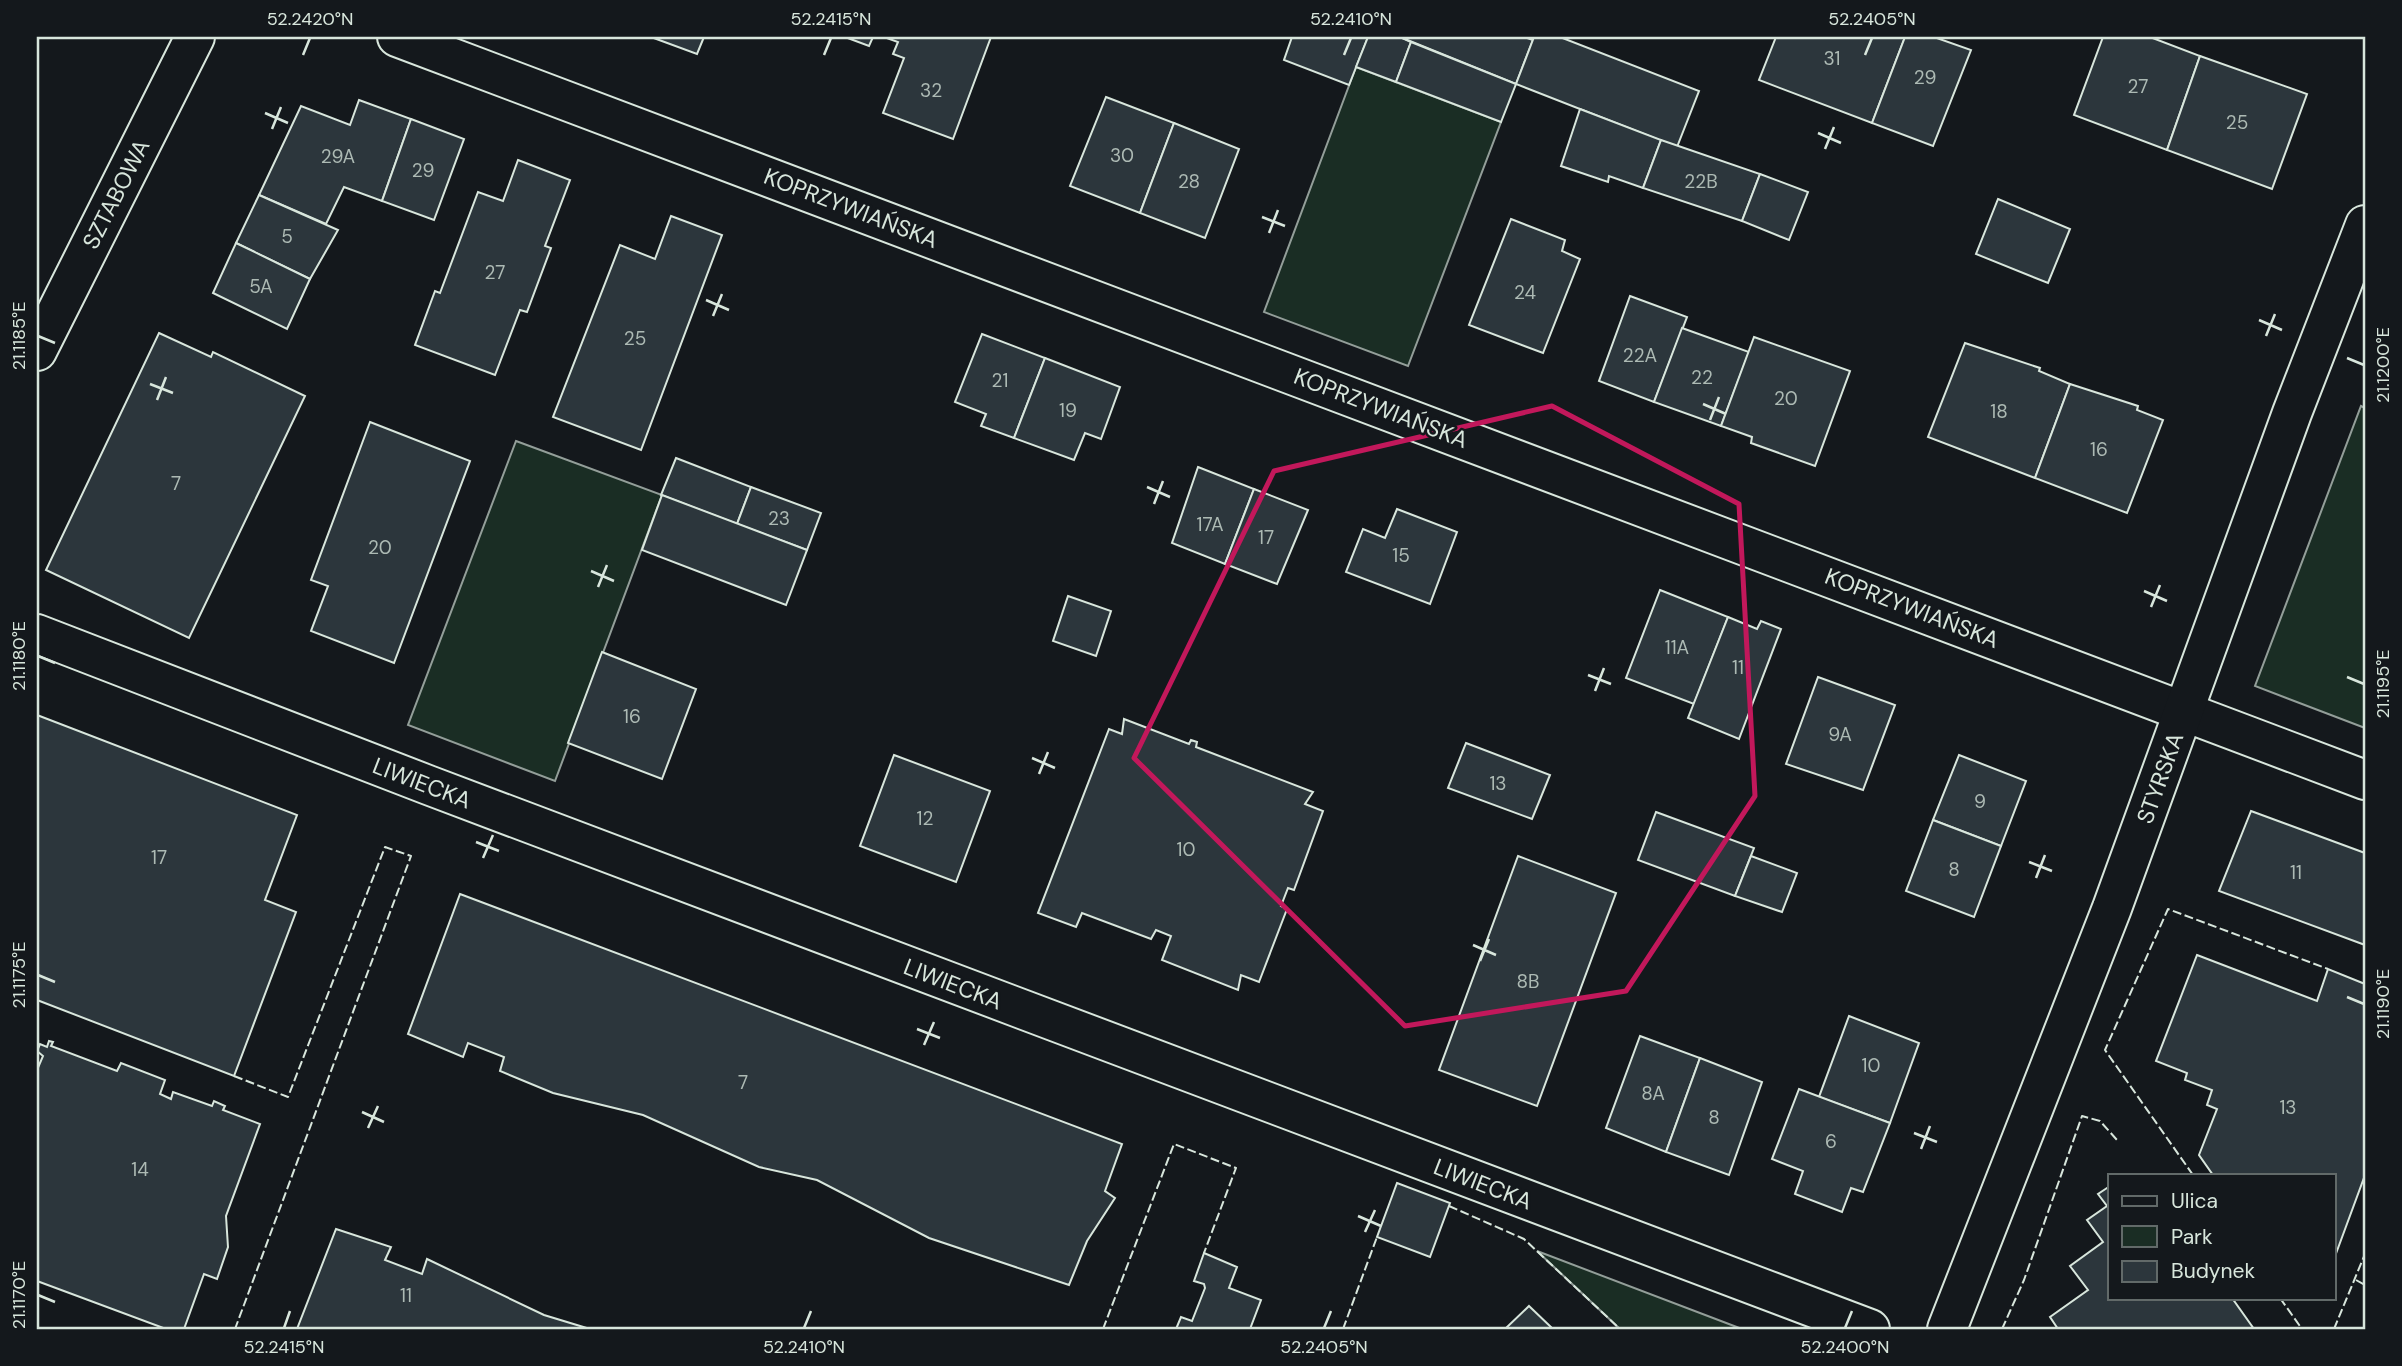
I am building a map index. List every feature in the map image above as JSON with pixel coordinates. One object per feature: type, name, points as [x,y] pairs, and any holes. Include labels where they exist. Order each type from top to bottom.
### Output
[{"type":"street","name":"SZTABOWA","points":[[37,351],[195,37]]},
{"type":"street","name":"KOPRZYWIAŃSKA","points":[[397,37],[2365,780]]},
{"type":"street","name":"STYRSKA","points":[[1947,1329],[2046,1080],[2185,711],[2292,413],[2365,225]]},
{"type":"street","name":"LIWIECKA","points":[[37,634],[441,790],[1870,1329]]},
{"type":"highlighted area","points":[[1552,406],[1739,504],[1755,796],[1626,991],[1405,1026],[1134,758],[1274,471]]},
{"type":"green space","points":[[1356,67],[1501,122],[1408,366],[1264,312]]},
{"type":"green space","points":[[2361,406],[2365,408],[2365,728],[2255,686]]},
{"type":"green space","points":[[516,441],[662,495],[555,781],[408,725]]},
{"type":"green space","points":[[1537,1251],[1742,1329],[1620,1329]]},
{"type":"building","points":[[651,37],[704,37],[697,54]]},
{"type":"building","points":[[845,37],[873,37],[869,46]]},
{"type":"building","points":[[884,37],[991,37],[953,139],[883,113],[904,58],[893,54],[898,42]]},
{"type":"building","points":[[1292,37],[1368,37],[1349,85],[1284,60]]},
{"type":"building","points":[[1368,37],[1400,37],[1411,42],[1396,82],[1356,67]]},
{"type":"building","points":[[1400,37],[1524,37],[1533,40],[1516,84]]},
{"type":"building","points":[[1534,37],[1560,37],[1699,91],[1677,147],[1516,84]]},
{"type":"building","points":[[1776,37],[1905,37],[1872,123],[1759,80]]},
{"type":"building","points":[[1905,37],[1934,37],[1971,50],[1933,146],[1872,123]]},
{"type":"building","points":[[2103,37],[2150,37],[2200,56],[2167,150],[2074,115]]},
{"type":"building","points":[[1411,42],[1516,84],[1501,122],[1396,82]]},
{"type":"building","points":[[2200,56],[2307,94],[2272,189],[2167,150]]},
{"type":"building","points":[[1106,97],[1174,123],[1140,213],[1070,186]]},
{"type":"building","points":[[359,100],[411,119],[382,201],[344,187],[326,224],[259,195],[301,106],[350,125]]},
{"type":"building","points":[[1580,109],[1661,140],[1643,188],[1609,176],[1608,182],[1561,166]]},
{"type":"building","points":[[411,119],[464,139],[434,220],[382,201]]},
{"type":"building","points":[[1174,123],[1239,149],[1205,238],[1140,213]]},
{"type":"building","points":[[1661,140],[1760,174],[1742,221],[1643,188]]},
{"type":"building","points":[[518,160],[570,180],[545,246],[551,248],[527,312],[520,310],[495,375],[415,345],[435,291],[440,293],[478,192],[503,201]]},
{"type":"building","points":[[1760,174],[1808,192],[1789,240],[1742,221]]},
{"type":"building","points":[[259,195],[338,230],[310,279],[236,243]]},
{"type":"building","points":[[1998,199],[2070,229],[2048,283],[1976,254]]},
{"type":"building","points":[[671,216],[722,235],[641,450],[553,417],[620,245],[655,259]]},
{"type":"building","points":[[1511,219],[1565,240],[1562,251],[1580,259],[1543,353],[1469,325]]},
{"type":"building","points":[[236,243],[310,279],[287,329],[213,293]]},
{"type":"building","points":[[1630,296],[1687,317],[1654,402],[1599,381]]},
{"type":"building","points":[[1682,328],[1749,352],[1721,426],[1654,402]]},
{"type":"building","points":[[159,333],[211,357],[213,352],[305,396],[189,638],[46,570]]},
{"type":"building","points":[[982,334],[1045,358],[1014,438],[981,426],[986,414],[955,402]]},
{"type":"building","points":[[1754,337],[1850,371],[1815,466],[1751,443],[1752,437],[1721,426]]},
{"type":"building","points":[[1965,343],[2040,368],[2039,371],[2070,384],[2035,478],[1928,437]]},
{"type":"building","points":[[1045,358],[1120,387],[1101,439],[1085,433],[1074,460],[1014,438]]},
{"type":"building","points":[[2070,384],[2138,406],[2137,410],[2163,420],[2127,513],[2035,478]]},
{"type":"building","points":[[370,422],[470,461],[394,663],[311,631],[328,586],[311,580]]},
{"type":"building","points":[[676,458],[751,487],[737,524],[661,495]]},
{"type":"building","points":[[1198,467],[1254,489],[1225,564],[1172,543]]},
{"type":"building","points":[[751,487],[821,513],[807,550],[737,524]]},
{"type":"building","points":[[1254,489],[1308,510],[1277,584],[1225,564]]},
{"type":"building","points":[[662,495],[807,550],[786,605],[642,550]]},
{"type":"building","points":[[1397,509],[1457,532],[1430,604],[1346,572],[1363,529],[1385,538]]},
{"type":"building","points":[[1660,590],[1728,617],[1694,704],[1626,678]]},
{"type":"building","points":[[1068,596],[1111,611],[1096,656],[1053,641]]},
{"type":"building","points":[[1728,617],[1757,629],[1761,621],[1781,629],[1739,739],[1688,718]]},
{"type":"building","points":[[602,652],[696,689],[662,779],[568,743]]},
{"type":"building","points":[[1818,677],[1895,705],[1863,790],[1786,764]]},
{"type":"building","points":[[37,715],[297,815],[265,900],[296,912],[234,1076],[37,1000]]},
{"type":"building","points":[[1124,719],[1189,744],[1191,740],[1197,742],[1196,747],[1313,792],[1305,804],[1323,811],[1294,890],[1288,888],[1281,906],[1287,909],[1259,982],[1241,975],[1238,990],[1162,960],[1171,936],[1156,930],[1151,939],[1082,913],[1076,927],[1038,913],[1109,729],[1122,734]]},
{"type":"building","points":[[1466,743],[1550,775],[1532,819],[1448,788]]},
{"type":"building","points":[[894,755],[990,791],[956,882],[860,846]]},
{"type":"building","points":[[1959,755],[2026,781],[2001,846],[1933,820]]},
{"type":"building","points":[[2251,811],[2365,853],[2365,945],[2219,891]]},
{"type":"building","points":[[1656,812],[1754,848],[1735,896],[1638,860]]},
{"type":"building","points":[[1933,820],[2001,846],[1974,917],[1906,891]]},
{"type":"building","points":[[1518,856],[1616,893],[1537,1106],[1439,1070]]},
{"type":"building","points":[[1751,856],[1797,873],[1782,912],[1735,896]]},
{"type":"building","points":[[460,894],[1122,1144],[1105,1191],[1115,1198],[1087,1241],[1069,1285],[929,1238],[817,1180],[759,1167],[643,1115],[553,1093],[500,1071],[504,1057],[468,1043],[463,1057],[408,1034]]},
{"type":"building","points":[[2197,955],[2317,1001],[2328,969],[2365,984],[2365,1175],[2336,1254],[2336,1174],[2212,1174],[2199,1155],[2217,1109],[2207,1105],[2212,1090],[2185,1080],[2187,1073],[2156,1061]]},
{"type":"building","points":[[1849,1016],[1919,1043],[1890,1123],[1819,1097]]},
{"type":"building","points":[[1640,1036],[1700,1058],[1666,1152],[1606,1128]]},
{"type":"building","points":[[49,1041],[53,1042],[51,1046],[117,1071],[121,1063],[165,1080],[160,1094],[171,1099],[173,1092],[212,1106],[214,1101],[225,1106],[223,1110],[260,1124],[226,1216],[228,1247],[217,1279],[204,1274],[184,1329],[166,1329],[37,1281],[37,1070],[43,1056],[37,1051],[40,1044],[47,1047]]},
{"type":"building","points":[[1700,1058],[1762,1082],[1729,1175],[1666,1152]]},
{"type":"building","points":[[1799,1089],[1890,1123],[1863,1192],[1851,1188],[1842,1212],[1795,1194],[1803,1171],[1772,1159]]},
{"type":"building","points":[[1397,1183],[1450,1203],[1430,1257],[1377,1237]]},
{"type":"building","points":[[2108,1187],[2108,1300],[2233,1300],[2254,1329],[2058,1329],[2050,1317],[2088,1290],[2070,1266],[2103,1242],[2087,1220],[2107,1206],[2098,1194]]},
{"type":"building","points":[[336,1229],[391,1247],[385,1260],[422,1274],[427,1259],[544,1315],[590,1329],[297,1329]]},
{"type":"building","points":[[1204,1253],[1237,1267],[1229,1288],[1261,1300],[1250,1329],[1176,1329],[1181,1317],[1192,1321],[1205,1288],[1204,1284],[1194,1281]]},
{"type":"building","points":[[1529,1306],[1553,1329],[1505,1329]]},
{"type":"fence","points":[[234,1076],[288,1097],[385,847],[411,856],[235,1329]]},
{"type":"fence","points":[[2192,1174],[2105,1050],[2168,909],[2328,969]]},
{"type":"fence","points":[[2002,1329],[2024,1280],[2082,1116],[2100,1121],[2117,1140]]},
{"type":"fence","points":[[1103,1329],[1174,1144],[1236,1168],[1204,1253]]},
{"type":"fence","points":[[1449,1206],[1524,1239],[1620,1329]]},
{"type":"fence","points":[[1343,1329],[1377,1237]]},
{"type":"fence","points":[[2334,1329],[2365,1254]]},
{"type":"fence","points":[[2356,1280],[2365,1285]]},
{"type":"fence","points":[[2281,1300],[2302,1329]]}]
